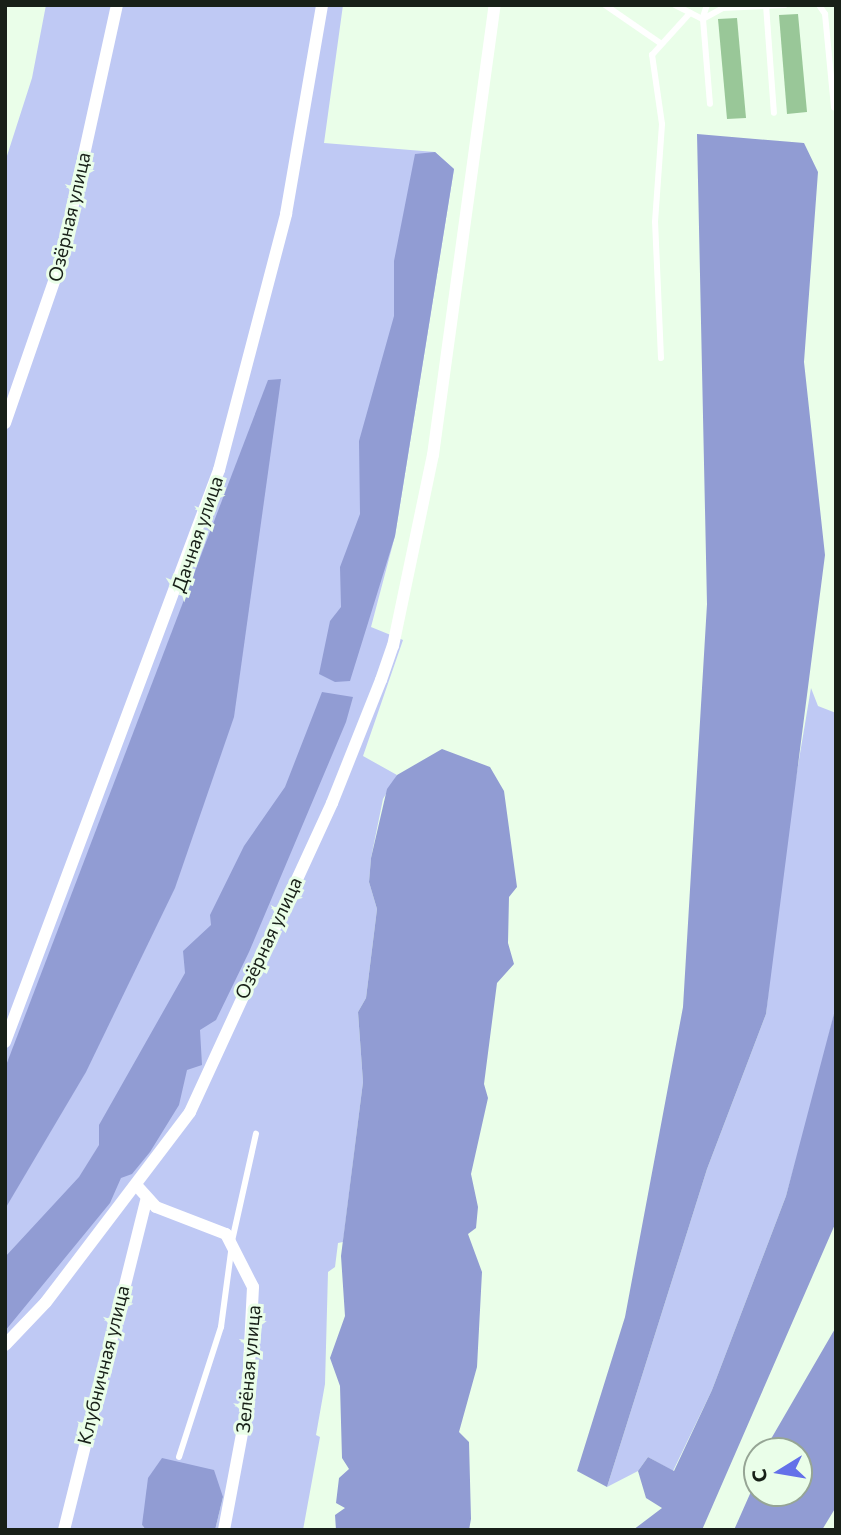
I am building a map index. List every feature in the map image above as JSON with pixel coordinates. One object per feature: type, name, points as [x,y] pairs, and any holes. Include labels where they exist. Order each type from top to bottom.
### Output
[{"type":"street","name":"Озёрная улица","points":[[5,423],[60,264],[117,5]]},
{"type":"street","name":"Дачная улица","points":[[5,1042],[219,470],[286,214],[322,5]]},
{"type":"street","name":"Озёрная улица","points":[[137,1186],[202,1088],[381,680],[400,619],[433,455],[495,5]]},
{"type":"street","points":[[5,1345],[137,1186],[146,1201],[217,1228],[232,1241]]},
{"type":"street","name":"Клубничная улица","points":[[64,1530],[146,1201]]},
{"type":"street","name":"Зелёная улица","points":[[224,1530],[247,1407],[256,1318],[253,1287],[232,1241]]},
{"type":"lane","points":[[605,5],[660,43]]},
{"type":"lane","points":[[675,5],[702,19]]},
{"type":"lane","points":[[707,5],[702,19],[710,104]]},
{"type":"lane","points":[[702,19],[723,8],[785,5]]},
{"type":"lane","points":[[819,5],[825,14],[834,108]]},
{"type":"lane","points":[[766,6],[774,113]]},
{"type":"lane","points":[[661,358],[654,222],[662,124],[652,61],[660,43],[690,13]]},
{"type":"lane","points":[[179,1457],[221,1326],[232,1241],[256,1134]]},
{"type":"shaded area","points":[[46,5],[343,5],[324,143],[435,152],[454,169],[395,536],[371,627],[403,640],[363,756],[397,775],[383,799],[371,858],[369,882],[377,909],[366,998],[358,1012],[363,1082],[343,1242],[338,1243],[335,1267],[328,1272],[325,1384],[316,1435],[320,1437],[303,1530],[215,1530],[223,1497],[142,1525],[146,1530],[5,1530],[5,162],[32,78]]},
{"type":"shaded area","points":[[697,134],[804,143],[818,172],[804,362],[825,555],[766,1014],[707,1169],[607,1487],[577,1471],[625,1317],[683,1007],[707,604]]},
{"type":"shaded area","points":[[435,152],[454,169],[395,536],[350,681],[335,682],[319,674],[330,621],[341,607],[340,567],[360,514],[359,441],[394,316],[394,261],[415,154]]},
{"type":"shaded area","points":[[281,379],[234,717],[175,888],[86,1072],[5,1209],[5,1068],[268,380]]},
{"type":"shaded area","points":[[811,688],[818,706],[836,713],[836,1006],[814,1096],[786,1196],[712,1390],[673,1471],[648,1457],[638,1471],[607,1487],[707,1169],[766,1014],[783,855]]},
{"type":"shaded area","points":[[322,692],[353,697],[346,722],[249,952],[216,1020],[200,1030],[202,1065],[187,1070],[179,1105],[150,1152],[132,1174],[121,1178],[110,1203],[5,1331],[5,1257],[79,1177],[99,1145],[99,1125],[185,973],[183,951],[211,925],[210,915],[244,846],[285,787]]},
{"type":"shaded area","points":[[442,749],[490,767],[504,791],[517,887],[509,897],[508,943],[514,964],[497,983],[484,1084],[488,1098],[471,1174],[478,1207],[476,1228],[468,1234],[482,1272],[477,1367],[459,1432],[469,1442],[471,1519],[469,1530],[336,1530],[335,1515],[345,1508],[336,1503],[339,1478],[349,1469],[342,1458],[340,1386],[330,1358],[345,1316],[341,1256],[363,1082],[358,1012],[366,998],[377,909],[369,882],[371,858],[387,789],[397,775]]},
{"type":"shaded area","points":[[836,1006],[836,1222],[702,1530],[633,1530],[662,1508],[646,1498],[638,1471],[648,1457],[674,1471],[712,1390],[786,1196]]},
{"type":"shaded area","points":[[836,1327],[836,1507],[822,1530],[734,1530],[744,1507],[813,1507],[813,1437],[772,1437]]},
{"type":"shaded area","points":[[162,1458],[214,1470],[223,1497],[215,1530],[146,1530],[142,1525],[148,1478]]},
{"type":"building","points":[[798,14],[807,112],[787,114],[779,15]]},
{"type":"building","points":[[737,18],[746,118],[727,119],[718,19]]}]
